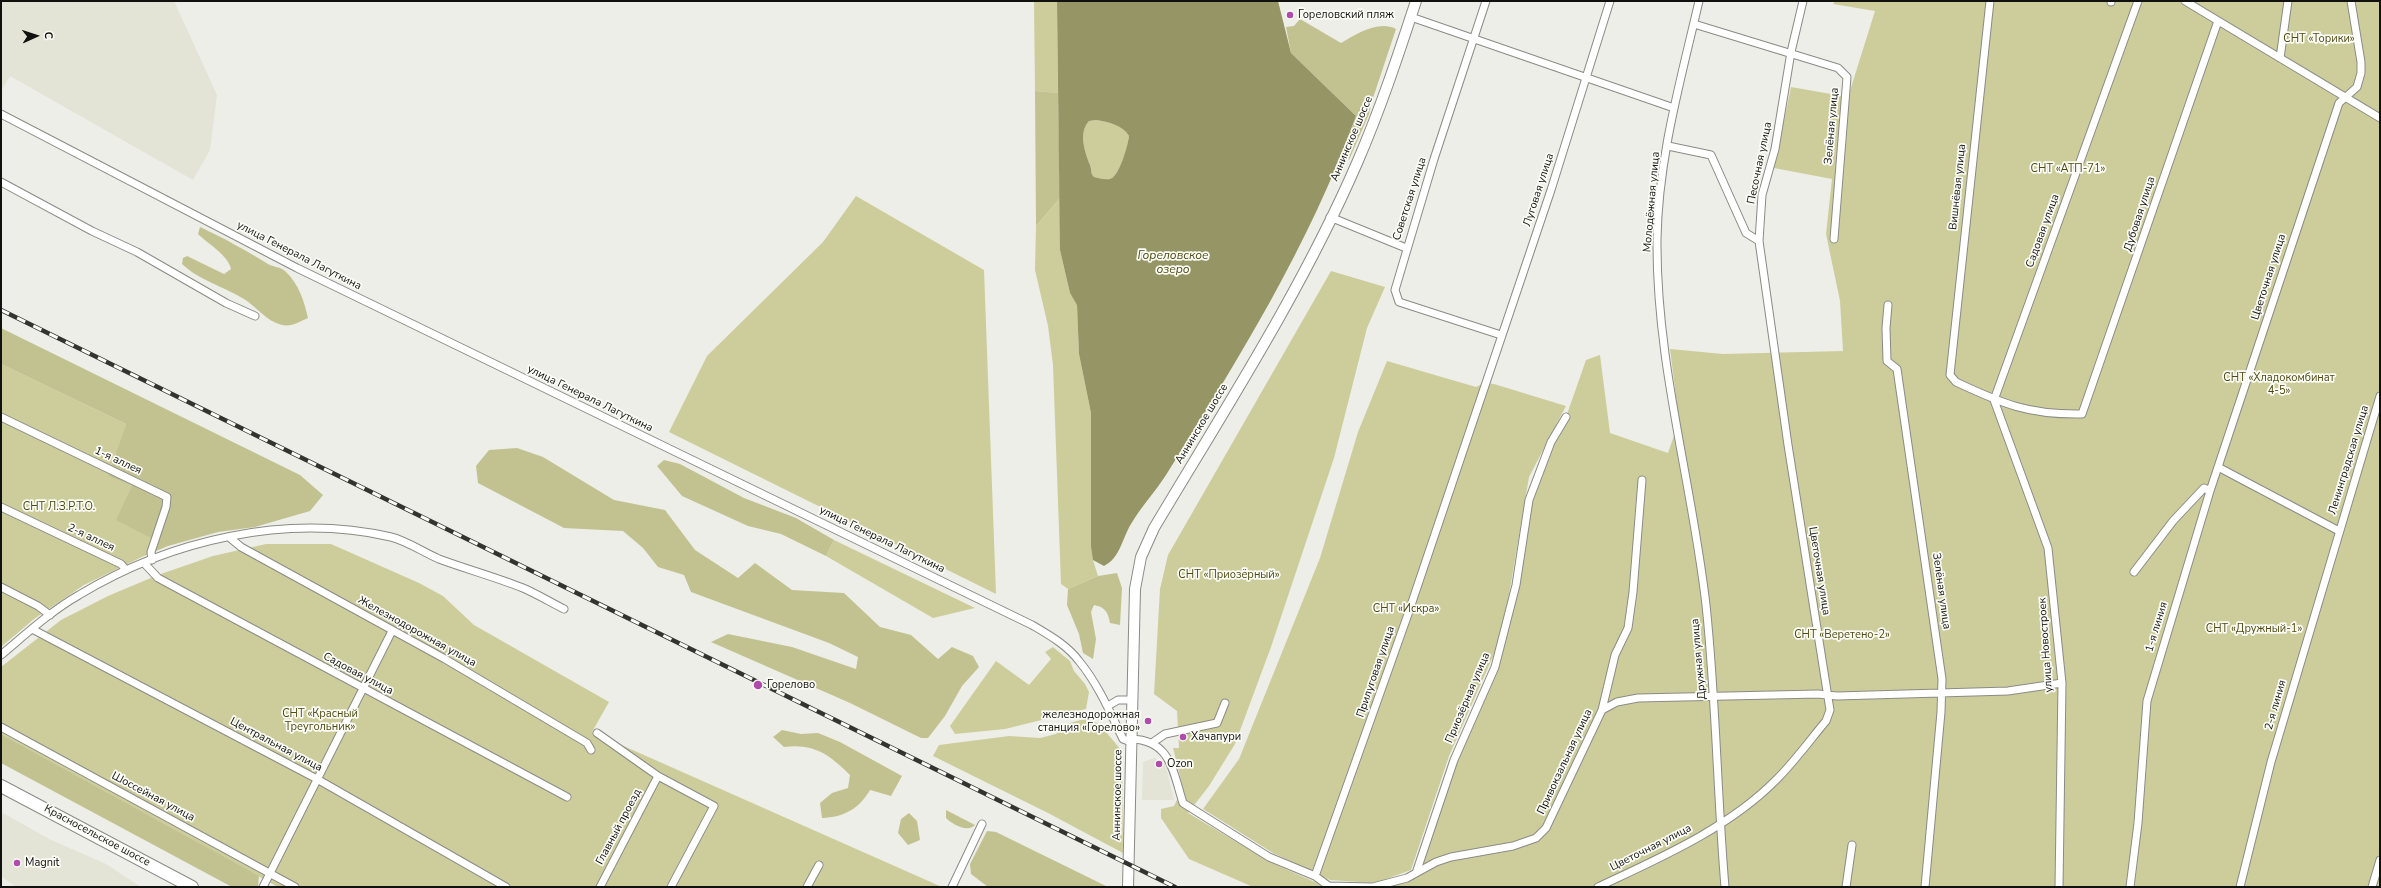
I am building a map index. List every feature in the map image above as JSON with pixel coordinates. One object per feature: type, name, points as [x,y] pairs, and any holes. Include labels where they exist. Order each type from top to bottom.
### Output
[{"type":"highway","name":"Красносельское шоссе","points":[[1,786],[192,887]]},
{"type":"main road","name":"Аннинское шоссе","points":[[1128,887],[1135,589],[1141,557],[1154,528],[1299,281],[1357,164],[1386,90],[1416,1]]},
{"type":"street","name":"Советская улица","points":[[1486,1],[1406,248],[1394,290],[1399,302],[1501,335]]},
{"type":"street","name":"Луговая улица","points":[[1484,383],[1610,1]]},
{"type":"street","name":"Молодёжная улица","points":[[1677,431],[1658,296],[1657,238],[1674,108],[1699,1]]},
{"type":"street","name":"Песочная улица","points":[[1774,354],[1759,241],[1762,195],[1775,149],[1791,52],[1803,1]]},
{"type":"street","name":"Вишнёвая улица","points":[[1990,1],[1950,375],[1956,382],[1994,400]]},
{"type":"street","name":"Садовая улица","points":[[1994,400],[2138,1]]},
{"type":"street","points":[[2185,1],[2380,118]]},
{"type":"street","points":[[2280,58],[2288,1]]},
{"type":"street","name":"Цветочная улица","points":[[2210,491],[2339,103],[2357,87],[2361,67],[2351,1]]},
{"type":"street","points":[[1411,17],[1674,108]]},
{"type":"street","name":"Дубовая улица","points":[[1994,400],[2015,408],[2057,415],[2082,414],[2218,21]]},
{"type":"street","name":"Зелёная улица","points":[[1694,24],[1791,52],[1838,68],[1847,77],[1834,240]]},
{"type":"street","name":"улица Генерала Лагуткина","points":[[1,114],[297,268],[1032,625],[1057,640],[1079,660],[1108,706],[1123,739],[1131,741]]},
{"type":"street","points":[[1668,146],[1711,156],[1746,232],[1759,241]]},
{"type":"street","points":[[1,182],[92,231],[137,252],[226,303],[255,316]]},
{"type":"street","points":[[1330,217],[1406,248]]},
{"type":"street","name":"Зелёная улица","points":[[1888,305],[1886,328],[1887,361],[1897,369],[1931,594],[1942,680],[1941,712],[1925,887]]},
{"type":"street","name":"Цветочная улица","points":[[1598,887],[1659,858],[1741,810],[1782,773],[1826,721],[1830,710],[1824,682],[1774,354]]},
{"type":"street","name":"Прилуговая улица","points":[[1315,876],[1407,616],[1484,383]]},
{"type":"street","name":"Ленинградская улица","points":[[2339,531],[2380,396]]},
{"type":"street","name":"улица Новостроек","points":[[1994,400],[1999,410],[2048,548],[2062,683],[2059,887]]},
{"type":"street","name":"Приозёрная улица","points":[[1416,873],[1454,760],[1495,666],[1516,585],[1529,500],[1551,442],[1566,416]]},
{"type":"street","name":"1-я аллея","points":[[1,417],[167,496],[166,507],[152,552],[152,560]]},
{"type":"street","name":"Дружная улица","points":[[1677,431],[1706,603],[1714,696],[1719,823],[1725,887]]},
{"type":"street","points":[[2218,467],[2339,531]]},
{"type":"street","name":"Привокзальная улица","points":[[1329,886],[1373,887],[1407,878],[1451,857],[1513,846],[1536,838],[1546,828],[1602,710],[1615,654],[1628,628],[1633,592],[1642,480]]},
{"type":"street","points":[[2134,572],[2183,510],[2204,488],[2210,491]]},
{"type":"street","name":"1-я линия","points":[[2130,887],[2138,823],[2147,701],[2210,491]]},
{"type":"street","name":"2-я аллея","points":[[1,507],[121,564],[126,570]]},
{"type":"street","points":[[1,655],[50,615],[77,596],[126,570],[152,560],[229,537],[288,528],[322,528],[393,538],[438,558],[524,589],[564,609]]},
{"type":"street","name":"2-я линия","points":[[2240,887],[2271,762],[2339,531]]},
{"type":"street","name":"Железнодорожная улица","points":[[229,537],[240,547],[445,659],[587,743],[591,750]]},
{"type":"street","name":"Садовая улица","points":[[144,563],[158,578],[567,797]]},
{"type":"street","points":[[1,587],[38,606],[50,615]]},
{"type":"street","name":"Центральная улица","points":[[32,629],[317,780],[506,887]]},
{"type":"street","points":[[263,887],[392,631]]},
{"type":"street","points":[[1602,710],[1617,702],[1638,698],[1941,693],[2029,689],[2062,683]]},
{"type":"street","points":[[1108,706],[1118,700],[1132,700]]},
{"type":"street","points":[[1131,741],[1152,742],[1165,734],[1217,723],[1225,703]]},
{"type":"street","name":"Шоссейная улица","points":[[1,727],[295,887]]},
{"type":"street","points":[[596,733],[658,776],[714,806],[671,887]]},
{"type":"street","points":[[1152,742],[1161,749],[1170,762],[1183,803],[1269,857],[1315,876],[1329,886]]},
{"type":"street","name":"Главный проезд","points":[[600,887],[658,776]]},
{"type":"street","points":[[952,887],[982,824]]},
{"type":"street","points":[[1846,887],[1852,845]]},
{"type":"street","points":[[2372,887],[2380,860]]},
{"type":"street","points":[[807,887],[819,864]]},
{"type":"shaded area","points":[[1,1],[174,1],[217,95],[210,150],[193,180],[10,76],[1,91]]},
{"type":"shaded area","points":[[1300,19],[1341,43],[1361,32],[1375,27],[1382,26],[1396,29],[1369,114],[1349,160],[1343,152],[1356,116],[1291,53],[1286,27],[1294,26]]},
{"type":"shaded area","points":[[1035,91],[1058,93],[1060,198],[1036,226]]},
{"type":"shaded area","points":[[200,227],[218,235],[268,264],[285,271],[294,281],[303,299],[308,318],[289,325],[276,323],[236,294],[196,275],[189,270],[182,264],[183,258],[187,256],[224,274],[231,269],[226,259],[198,234]]},
{"type":"shaded area","points":[[1,328],[300,475],[323,495],[310,511],[255,527],[218,532],[168,546],[144,556],[151,538],[116,520],[132,486],[108,476],[126,424],[1,364]]},
{"type":"shaded area","points":[[517,448],[543,457],[614,500],[665,510],[695,550],[738,578],[755,563],[792,590],[844,593],[880,627],[911,635],[938,659],[952,647],[973,656],[979,667],[962,686],[945,716],[928,738],[921,738],[850,703],[711,642],[728,634],[792,647],[856,669],[858,657],[829,643],[691,592],[684,575],[658,567],[643,548],[623,531],[564,528],[478,483],[476,466],[489,450]]},
{"type":"shaded area","points":[[664,460],[680,464],[744,498],[796,518],[834,540],[826,556],[781,534],[748,526],[682,496],[657,466]]},
{"type":"shaded area","points":[[1117,573],[1122,588],[1120,625],[1110,623],[1105,611],[1101,607],[1094,605],[1091,612],[1096,639],[1093,659],[1083,653],[1079,634],[1067,605],[1068,589],[1098,576]]},
{"type":"shaded area","points":[[782,730],[801,734],[818,733],[840,742],[902,776],[891,796],[870,790],[866,797],[850,811],[837,816],[822,818],[820,803],[832,793],[848,788],[850,775],[828,756],[821,752],[804,747],[784,747],[773,737]]},
{"type":"shaded area","points":[[1,734],[259,876],[258,887],[232,887],[1,763]]},
{"type":"shaded area","points":[[1154,758],[1165,763],[1174,800],[1142,800],[1143,762]]},
{"type":"shaded area","points":[[946,810],[975,825],[964,828],[952,823],[946,818]]},
{"type":"shaded area","points":[[3,813],[49,839],[106,864],[141,887],[16,887],[1,876],[1,816]]},
{"type":"shaded area","points":[[909,813],[917,821],[920,840],[908,845],[898,833],[901,819]]},
{"type":"shaded area","points":[[987,831],[996,832],[1108,887],[988,887],[971,874],[970,864]]},
{"type":"green space","points":[[1034,1],[1057,1],[1058,93],[1035,91]]},
{"type":"green space","points":[[1835,1],[2380,1],[2380,887],[1373,887],[1416,873],[1454,760],[1495,667],[1535,480],[1566,417],[1586,360],[1600,355],[1610,433],[1668,453],[1679,421],[1670,349],[1723,354],[1843,351],[1840,301],[1826,234],[1832,179],[1774,168],[1791,87],[1848,97],[1875,11],[1833,4]]},
{"type":"green space","points":[[1096,120],[1110,123],[1119,127],[1129,136],[1120,167],[1117,173],[1110,179],[1102,179],[1093,176],[1085,149],[1083,137],[1084,131],[1089,121]]},
{"type":"green space","points":[[856,196],[984,270],[996,594],[669,432],[707,356],[823,242]]},
{"type":"green space","points":[[1060,198],[1060,250],[1070,293],[1077,304],[1079,354],[1091,413],[1093,560],[1098,576],[1068,589],[1061,584],[1053,365],[1048,326],[1035,270],[1036,226]]},
{"type":"green space","name":"СНТ «Приозёрный»","points":[[1331,271],[1385,287],[1367,328],[1334,458],[1271,647],[1235,744],[1209,786],[1188,813],[1272,863],[1317,883],[1322,887],[1253,887],[1189,859],[1161,818],[1161,809],[1174,806],[1183,788],[1173,748],[1179,748],[1177,711],[1154,694],[1160,589],[1168,555]]},
{"type":"green space","name":"СНТ «Искра»","points":[[1387,361],[1476,387],[1484,383],[1494,384],[1566,406],[1529,477],[1502,636],[1449,756],[1411,870],[1375,883],[1330,880],[1273,853],[1203,809],[1239,759],[1320,558],[1358,432]]},
{"type":"green space","name":"СНТ Л.З.Р.Т.О.","points":[[1,364],[126,424],[109,476],[132,486],[151,538],[144,556],[84,585],[34,619],[1,647]]},
{"type":"green space","points":[[834,540],[975,608],[933,618],[826,556]]},
{"type":"green space","name":"СНТ «Красный Треугольник»","points":[[266,544],[331,544],[419,583],[443,596],[474,625],[609,702],[592,732],[942,887],[278,887],[1,734],[1,667],[61,620],[108,596],[158,575],[213,556]]},
{"type":"green space","points":[[1053,647],[1070,661],[1074,671],[1085,684],[1089,692],[1086,709],[1005,729],[955,734],[950,726],[996,661],[1029,685],[1051,659],[1045,652]]},
{"type":"green space","points":[[1088,718],[1100,725],[1122,751],[1123,853],[1048,813],[933,756],[939,745],[1009,736],[1040,738],[1056,734],[1066,724]]},
{"type":"water","name":"Гореловское озеро","points":[[1057,1],[1278,1],[1291,53],[1356,116],[1338,163],[1295,256],[1246,345],[1166,475],[1131,524],[1114,558],[1104,566],[1093,560],[1091,546],[1091,413],[1079,354],[1077,305],[1070,293],[1060,250]],"holes":[[[1096,120],[1110,123],[1119,127],[1129,136],[1120,167],[1117,173],[1110,179],[1102,179],[1093,176],[1086,154],[1083,137],[1084,131],[1089,121]]]},
{"type":"railway","points":[[1,310],[1175,887]]},
{"type":"place","name":"Гореловский пляж","points":[[1290,15]]},
{"type":"place","name":"Горелово","points":[[758,685]]},
{"type":"place","name":"железнодорожная станция «Горелово»","points":[[1148,721]]},
{"type":"place","name":"Хачапури","points":[[1183,737]]},
{"type":"place","name":"Ozon","points":[[1159,764]]},
{"type":"place","name":"Magnit","points":[[17,863]]},
{"type":"park label","name":"СНТ «Торики»","points":[[2319,39]]},
{"type":"park label","name":"СНТ «АТП-71»","points":[[2068,169]]},
{"type":"park label","name":"СНТ «Хладокомбинат 4-5»","points":[[2279,384]]},
{"type":"park label","name":"СНТ «Дружный-1»","points":[[2254,629]]},
{"type":"park label","name":"СНТ «Веретено-2»","points":[[1842,635]]}]
